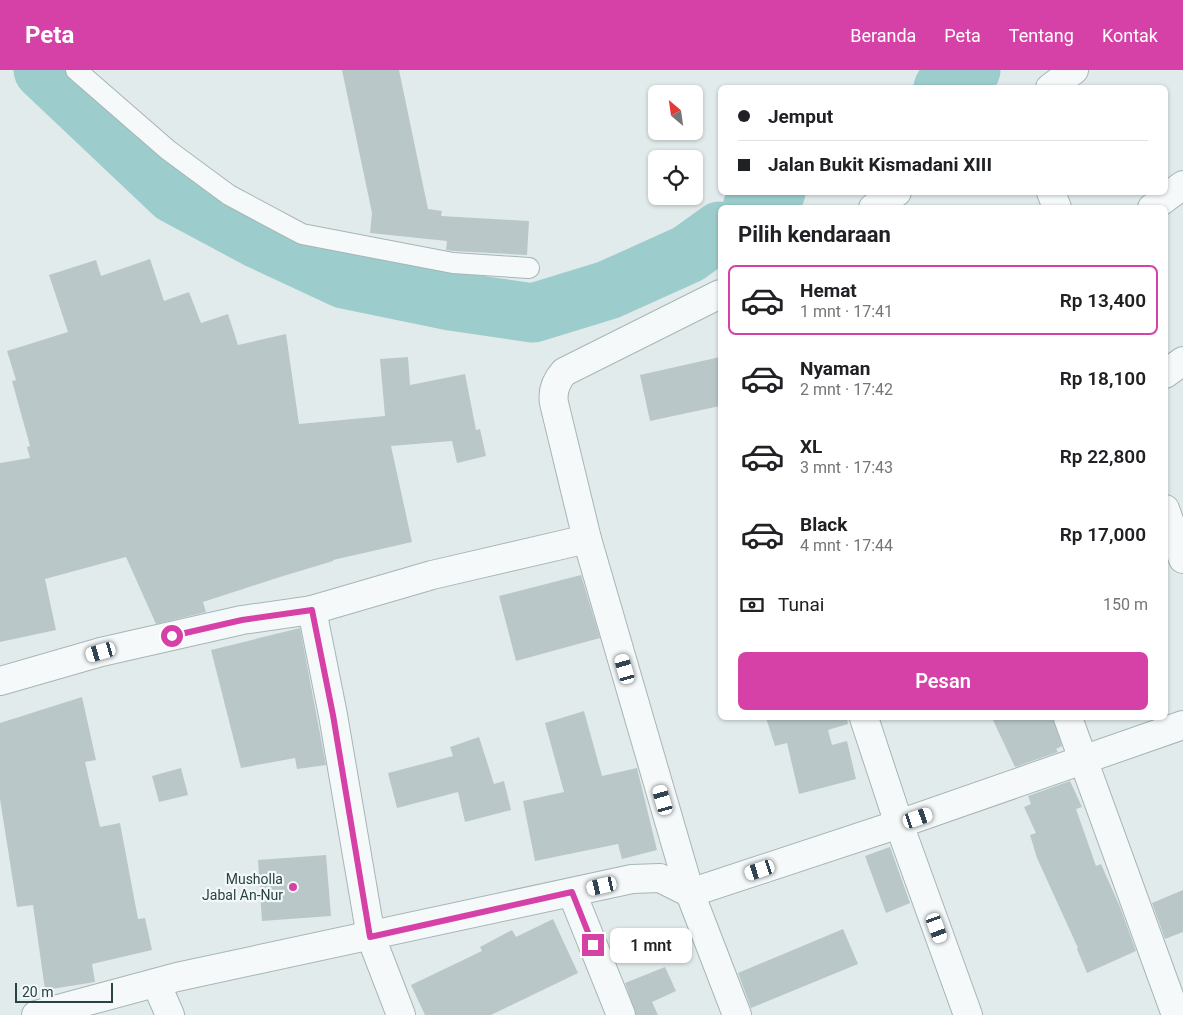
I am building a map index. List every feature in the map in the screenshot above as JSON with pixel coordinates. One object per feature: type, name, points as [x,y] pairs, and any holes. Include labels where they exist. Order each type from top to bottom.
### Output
[{"type":"street","points":[[1054,85],[1074,70]]},
{"type":"street","points":[[1156,205],[1183,185]]},
{"type":"street","points":[[718,295],[564,372],[556,385],[553,396],[587,539],[690,893],[737,1015]]},
{"type":"street","points":[[1168,372],[1183,361]]},
{"type":"street","points":[[1168,517],[1183,559]]},
{"type":"street","points":[[0,681],[101,652],[242,620],[312,610],[432,576],[587,539]]},
{"type":"street","points":[[312,610],[333,715],[370,937],[401,1015]]},
{"type":"street","points":[[865,720],[899,824],[968,1015]]},
{"type":"street","points":[[1069,720],[1176,1015]]},
{"type":"street","points":[[36,1015],[156,983],[254,960],[370,937],[632,879],[660,878],[690,893],[899,824],[1183,725]]},
{"type":"street","points":[[572,892],[621,1015]]},
{"type":"street","points":[[156,983],[170,1015]]},
{"type":"lane","points":[[76,70],[168,150],[229,195],[302,234],[453,263],[529,268]]},
{"type":"building","points":[[342,70],[399,70],[428,209],[442,211],[441,216],[529,221],[527,255],[446,250],[447,241],[370,233],[372,213]]},
{"type":"building","points":[[150,259],[164,301],[189,292],[201,323],[228,314],[238,345],[286,334],[299,424],[385,416],[380,359],[408,357],[410,385],[465,374],[476,430],[480,429],[486,456],[457,463],[452,441],[391,446],[412,542],[333,560],[203,602],[206,612],[156,624],[126,557],[45,579],[56,630],[0,642],[0,463],[30,458],[27,447],[30,446],[12,381],[16,380],[7,351],[68,332],[49,275],[96,260],[101,276]]},
{"type":"building","points":[[718,357],[718,406],[650,421],[640,375]]},
{"type":"building","points":[[581,575],[600,638],[516,661],[499,596]]},
{"type":"building","points":[[300,628],[326,765],[297,769],[295,758],[241,768],[211,650]]},
{"type":"building","points":[[82,697],[96,760],[85,762],[100,827],[120,823],[138,919],[145,918],[152,950],[92,964],[95,982],[45,990],[33,905],[17,907],[0,799],[0,723]]},
{"type":"building","points":[[584,711],[602,776],[637,768],[657,850],[622,859],[618,844],[535,861],[523,801],[564,792],[545,723]]},
{"type":"building","points":[[767,720],[847,720],[848,724],[828,730],[832,745],[847,741],[856,779],[799,794],[787,743],[775,746]]},
{"type":"building","points":[[993,720],[1054,720],[1062,746],[1056,749],[1058,752],[1015,767]]},
{"type":"building","points":[[479,737],[494,784],[504,781],[511,810],[465,822],[458,792],[397,808],[388,773],[453,756],[450,747]]},
{"type":"building","points":[[181,768],[188,795],[159,802],[152,776]]},
{"type":"building","points":[[1070,781],[1082,807],[1076,809],[1096,866],[1101,864],[1120,907],[1136,951],[1087,973],[1078,948],[1037,858],[1030,835],[1036,833],[1024,807],[1031,804],[1028,796]]},
{"type":"building","points":[[890,847],[910,903],[886,913],[865,856]]},
{"type":"building","points":[[326,855],[331,916],[262,921],[258,860]]},
{"type":"building","points":[[1183,890],[1183,932],[1165,939],[1152,903]]},
{"type":"building","points":[[553,919],[578,973],[491,1015],[425,1015],[411,985],[482,951],[480,947],[512,930],[516,937]]},
{"type":"building","points":[[843,929],[858,964],[751,1008],[738,973]]},
{"type":"building","points":[[665,967],[676,991],[652,1002],[658,1015],[636,1015],[625,983]]},
{"type":"waterway","points":[[43,70],[174,194],[258,239],[344,279],[451,301],[533,313],[608,290],[688,254],[718,232]]},
{"type":"waterway","points":[[948,85],[971,70]]},
{"type":"waterway","points":[[756,205],[772,195]]},
{"type":"place","name":"Musholla Jabal An-Nur","points":[[293,887]]},
{"type":"route","points":[[172,636],[242,620],[312,610],[333,715],[370,937],[572,892],[593,945]]}]
